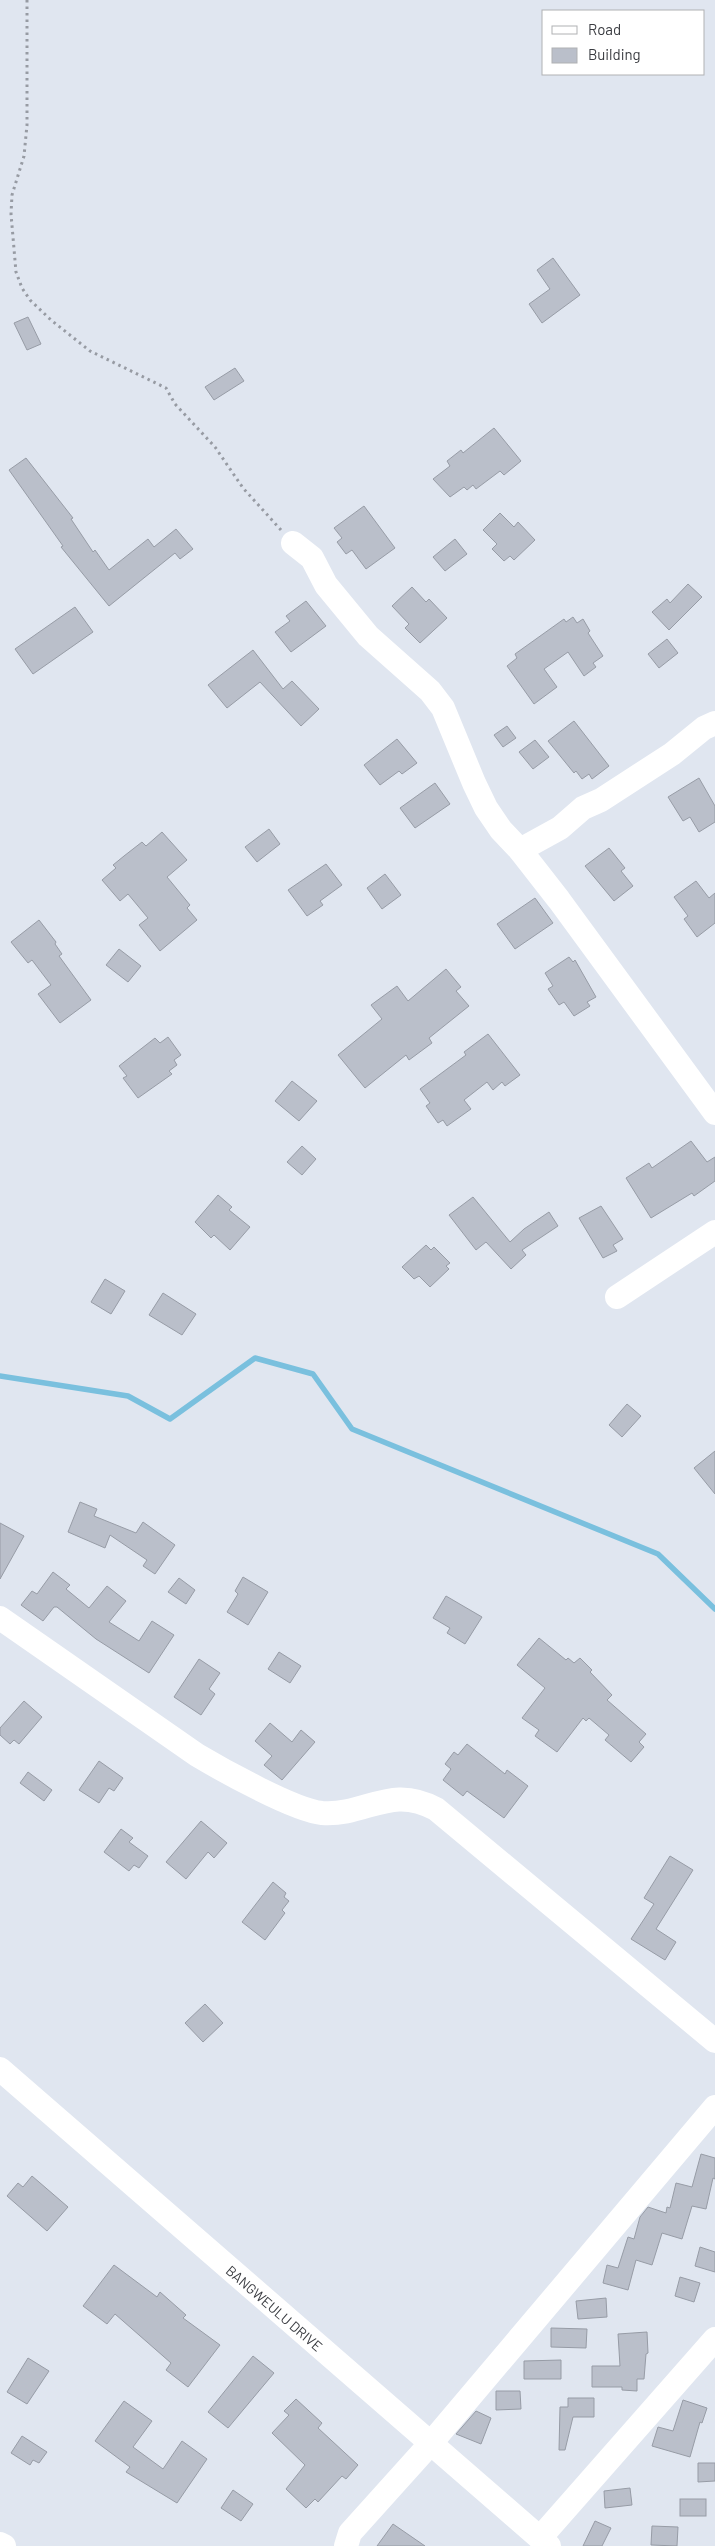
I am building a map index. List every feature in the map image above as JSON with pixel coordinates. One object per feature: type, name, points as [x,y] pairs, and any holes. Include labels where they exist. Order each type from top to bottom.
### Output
[{"type":"street","points":[[293,543],[312,558],[326,585],[368,636],[430,690],[443,708],[486,808],[501,830],[520,850],[715,1113]]},
{"type":"street","points":[[520,850],[560,828],[583,808],[600,800],[672,754],[704,728],[715,724]]},
{"type":"street","points":[[617,1297],[715,1232]]},
{"type":"street","points":[[0,1618],[198,1755],[226,1772],[305,1809],[335,1813],[395,1798],[413,1799],[436,1809],[715,2040]]},
{"type":"street","name":"BANGWEULU DRIVE","points":[[0,2069],[544,2542]]},
{"type":"street","points":[[346,2546],[350,2533],[431,2443],[715,2107]]},
{"type":"street","points":[[544,2542],[715,2339]]},
{"type":"street","points":[[0,2544],[4,2546]]},
{"type":"path","points":[[27,0],[27,125],[24,156],[12,195],[11,214],[16,272],[22,288],[30,300],[51,320],[90,351],[166,388],[175,404],[215,447],[243,488],[293,543]]},
{"type":"building","points":[[553,258],[580,295],[542,323],[529,304],[550,289],[537,270]]},
{"type":"building","points":[[28,317],[41,344],[27,350],[14,323]]},
{"type":"building","points":[[235,368],[244,381],[214,400],[205,387]]},
{"type":"building","points":[[494,428],[521,461],[504,475],[500,471],[476,489],[473,485],[467,490],[464,487],[450,497],[433,479],[450,466],[447,461],[461,450],[463,453]]},
{"type":"building","points":[[26,458],[73,518],[71,519],[93,552],[95,550],[109,570],[148,539],[154,547],[176,529],[193,549],[180,559],[175,553],[109,606],[61,547],[63,546],[9,470]]},
{"type":"building","points":[[364,506],[395,548],[366,569],[352,550],[346,554],[337,542],[342,538],[334,528]]},
{"type":"building","points":[[500,513],[514,527],[518,522],[535,540],[514,560],[510,556],[504,561],[492,549],[497,544],[483,530]]},
{"type":"building","points":[[455,539],[467,554],[445,571],[433,557]]},
{"type":"building","points":[[688,584],[702,597],[669,630],[652,612],[667,599],[670,603]]},
{"type":"building","points":[[412,587],[426,602],[429,599],[447,618],[420,643],[405,628],[409,624],[392,606]]},
{"type":"building","points":[[306,601],[326,626],[291,652],[275,632],[290,621],[286,616]]},
{"type":"building","points":[[75,607],[93,632],[33,674],[15,649]]},
{"type":"building","points":[[573,617],[577,623],[583,619],[590,631],[588,633],[603,656],[593,663],[596,667],[584,676],[568,652],[544,669],[557,687],[534,704],[507,666],[517,658],[515,654],[564,619],[566,622]]},
{"type":"building","points":[[667,639],[678,653],[659,668],[648,654]]},
{"type":"building","points":[[253,650],[283,689],[292,681],[319,709],[301,726],[260,682],[227,708],[208,685]]},
{"type":"building","points":[[574,721],[609,766],[592,779],[589,774],[582,779],[576,771],[574,773],[548,741]]},
{"type":"building","points":[[507,726],[516,738],[503,747],[494,735]]},
{"type":"building","points":[[397,739],[417,763],[402,774],[399,771],[380,785],[364,765]]},
{"type":"building","points":[[535,740],[549,757],[533,769],[519,752]]},
{"type":"building","points":[[699,778],[715,806],[715,822],[699,832],[690,817],[683,821],[668,797]]},
{"type":"building","points":[[435,783],[450,804],[415,828],[400,808]]},
{"type":"building","points":[[269,829],[280,844],[257,862],[245,847]]},
{"type":"building","points":[[162,832],[187,860],[167,877],[190,905],[187,908],[197,920],[160,951],[139,925],[148,918],[128,894],[120,901],[102,880],[116,868],[113,865],[124,856],[142,842],[146,846]]},
{"type":"building","points":[[609,848],[625,868],[621,871],[633,886],[614,901],[585,866]]},
{"type":"building","points":[[326,864],[342,885],[320,901],[323,905],[307,916],[288,890]]},
{"type":"building","points":[[385,874],[401,895],[382,909],[367,888]]},
{"type":"building","points":[[696,881],[709,898],[715,893],[715,923],[697,937],[684,919],[688,916],[674,897]]},
{"type":"building","points":[[535,898],[553,923],[515,949],[497,924]]},
{"type":"building","points":[[39,920],[56,942],[55,944],[62,954],[59,956],[91,1000],[60,1023],[38,994],[51,985],[32,960],[28,963],[11,942]]},
{"type":"building","points":[[119,949],[141,966],[128,982],[106,965]]},
{"type":"building","points":[[569,957],[573,962],[575,960],[596,997],[587,1002],[590,1006],[574,1016],[564,1002],[559,1005],[548,989],[553,986],[545,973]]},
{"type":"building","points":[[446,969],[461,987],[456,991],[469,1006],[429,1038],[432,1043],[409,1060],[406,1055],[365,1088],[338,1055],[382,1019],[371,1005],[397,986],[408,1001]]},
{"type":"building","points":[[488,1034],[520,1075],[505,1086],[502,1082],[493,1090],[487,1082],[464,1100],[471,1109],[447,1126],[443,1120],[438,1123],[426,1106],[430,1103],[420,1089],[466,1055],[464,1052]]},
{"type":"building","points":[[168,1037],[181,1055],[174,1060],[177,1065],[169,1071],[172,1074],[138,1098],[123,1078],[127,1076],[119,1066],[155,1038],[160,1043]]},
{"type":"building","points":[[292,1081],[317,1101],[299,1121],[275,1101]]},
{"type":"building","points":[[691,1141],[707,1162],[715,1157],[715,1181],[694,1196],[692,1193],[651,1218],[626,1178],[649,1163],[652,1168]]},
{"type":"building","points":[[302,1146],[316,1159],[302,1175],[287,1162]]},
{"type":"building","points":[[218,1195],[232,1207],[229,1210],[250,1227],[230,1250],[214,1235],[211,1238],[195,1222]]},
{"type":"building","points":[[473,1197],[510,1242],[524,1229],[549,1212],[558,1226],[522,1250],[526,1255],[511,1269],[486,1242],[476,1250],[449,1215]]},
{"type":"building","points":[[601,1206],[623,1239],[613,1245],[617,1251],[603,1258],[579,1218]]},
{"type":"building","points":[[426,1245],[431,1250],[434,1247],[450,1263],[446,1266],[449,1269],[430,1287],[419,1276],[414,1279],[402,1267]]},
{"type":"building","points":[[105,1279],[125,1291],[111,1314],[91,1302]]},
{"type":"building","points":[[163,1293],[196,1314],[182,1335],[149,1315]]},
{"type":"building","points":[[627,1404],[641,1416],[622,1437],[609,1425]]},
{"type":"building","points":[[715,1451],[715,1494],[694,1468]]},
{"type":"building","points":[[80,1502],[97,1509],[94,1516],[136,1533],[143,1522],[175,1545],[155,1574],[143,1566],[147,1560],[110,1535],[105,1548],[68,1532]]},
{"type":"building","points":[[0,1523],[24,1536],[0,1579]]},
{"type":"building","points":[[53,1572],[70,1585],[66,1589],[89,1608],[107,1586],[126,1601],[109,1622],[139,1641],[152,1621],[174,1635],[149,1673],[96,1639],[57,1607],[54,1607],[43,1621],[21,1605],[32,1591],[37,1594]]},
{"type":"building","points":[[243,1577],[268,1592],[248,1625],[227,1612],[238,1594],[235,1591]]},
{"type":"building","points":[[179,1578],[195,1590],[186,1604],[168,1592]]},
{"type":"building","points":[[446,1596],[482,1617],[465,1644],[447,1633],[450,1628],[433,1618]]},
{"type":"building","points":[[539,1638],[566,1660],[568,1658],[574,1663],[580,1658],[592,1670],[590,1672],[612,1695],[607,1700],[646,1734],[639,1742],[644,1747],[631,1762],[605,1740],[609,1735],[589,1718],[586,1721],[583,1718],[557,1752],[535,1736],[539,1730],[522,1718],[545,1688],[517,1665]]},
{"type":"building","points":[[279,1652],[301,1666],[290,1683],[268,1669]]},
{"type":"building","points":[[199,1659],[220,1673],[209,1689],[215,1694],[201,1715],[174,1697]]},
{"type":"building","points":[[24,1701],[42,1717],[19,1744],[14,1740],[10,1744],[0,1735],[0,1728]]},
{"type":"building","points":[[270,1723],[292,1742],[301,1730],[315,1742],[282,1780],[264,1765],[272,1756],[255,1741]]},
{"type":"building","points":[[467,1744],[505,1774],[507,1770],[528,1786],[504,1818],[467,1791],[463,1796],[443,1780],[451,1769],[445,1764],[454,1752],[458,1755]]},
{"type":"building","points":[[99,1761],[123,1778],[114,1791],[109,1788],[99,1803],[79,1790]]},
{"type":"building","points":[[28,1772],[52,1790],[44,1801],[20,1783]]},
{"type":"building","points":[[201,1821],[227,1843],[214,1858],[208,1852],[186,1879],[166,1862]]},
{"type":"building","points":[[121,1829],[133,1838],[129,1842],[148,1856],[139,1868],[134,1865],[129,1871],[104,1852]]},
{"type":"building","points":[[670,1856],[693,1870],[656,1929],[676,1942],[665,1960],[631,1939],[654,1904],[644,1898]]},
{"type":"building","points":[[273,1882],[286,1893],[284,1897],[289,1901],[282,1910],[285,1913],[265,1940],[242,1922]]},
{"type":"building","points":[[205,2004],[223,2023],[203,2042],[185,2023]]},
{"type":"building","points":[[701,2154],[715,2158],[715,2179],[713,2178],[706,2209],[692,2206],[682,2239],[662,2233],[652,2265],[636,2260],[628,2290],[603,2283],[607,2265],[618,2268],[628,2237],[634,2239],[640,2217],[648,2207],[666,2213],[667,2207],[670,2208],[676,2183],[692,2187]]},
{"type":"building","points":[[32,2176],[68,2207],[47,2231],[7,2196],[18,2183],[23,2187]]},
{"type":"building","points":[[700,2247],[715,2252],[715,2272],[695,2266]]},
{"type":"building","points":[[114,2265],[157,2297],[160,2292],[186,2315],[183,2318],[220,2345],[188,2387],[166,2370],[171,2363],[115,2314],[107,2324],[83,2306]]},
{"type":"building","points":[[680,2277],[700,2283],[694,2302],[675,2296]]},
{"type":"building","points":[[606,2298],[607,2317],[578,2319],[576,2301]]},
{"type":"building","points":[[551,2328],[587,2329],[586,2348],[551,2347]]},
{"type":"building","points":[[647,2332],[648,2353],[646,2354],[644,2379],[637,2379],[637,2391],[622,2390],[622,2387],[592,2387],[592,2366],[620,2366],[618,2334]]},
{"type":"building","points":[[253,2356],[274,2373],[228,2428],[208,2412]]},
{"type":"building","points":[[28,2358],[49,2371],[27,2404],[7,2392]]},
{"type":"building","points":[[561,2360],[561,2379],[524,2379],[524,2361]]},
{"type":"building","points":[[496,2391],[520,2391],[521,2409],[496,2410]]},
{"type":"building","points":[[568,2398],[594,2398],[594,2417],[573,2417],[565,2450],[559,2450],[560,2407],[568,2407]]},
{"type":"building","points":[[296,2399],[322,2423],[318,2428],[358,2465],[346,2479],[342,2476],[318,2502],[315,2499],[306,2508],[286,2489],[305,2465],[272,2433],[289,2415],[284,2411]]},
{"type":"building","points":[[683,2400],[707,2408],[702,2423],[700,2422],[690,2457],[652,2446],[658,2427],[673,2431]]},
{"type":"building","points":[[124,2401],[152,2421],[133,2447],[163,2469],[182,2441],[207,2459],[177,2503],[126,2472],[130,2467],[95,2441]]},
{"type":"building","points":[[476,2411],[491,2418],[481,2444],[456,2434]]},
{"type":"building","points":[[22,2436],[47,2452],[39,2463],[33,2460],[30,2465],[11,2453]]},
{"type":"building","points":[[698,2463],[715,2463],[715,2481],[698,2482]]},
{"type":"building","points":[[630,2488],[632,2505],[605,2508],[604,2491]]},
{"type":"building","points":[[233,2490],[253,2504],[241,2521],[221,2508]]},
{"type":"building","points":[[680,2499],[706,2499],[706,2516],[680,2516]]},
{"type":"building","points":[[595,2521],[611,2528],[602,2546],[583,2546]]},
{"type":"building","points":[[393,2524],[425,2546],[377,2546]]},
{"type":"building","points":[[652,2526],[678,2527],[677,2546],[651,2545]]},
{"type":"waterway","points":[[0,1376],[128,1396],[170,1419],[255,1358],[313,1374],[352,1429],[658,1554],[715,1609]]}]
